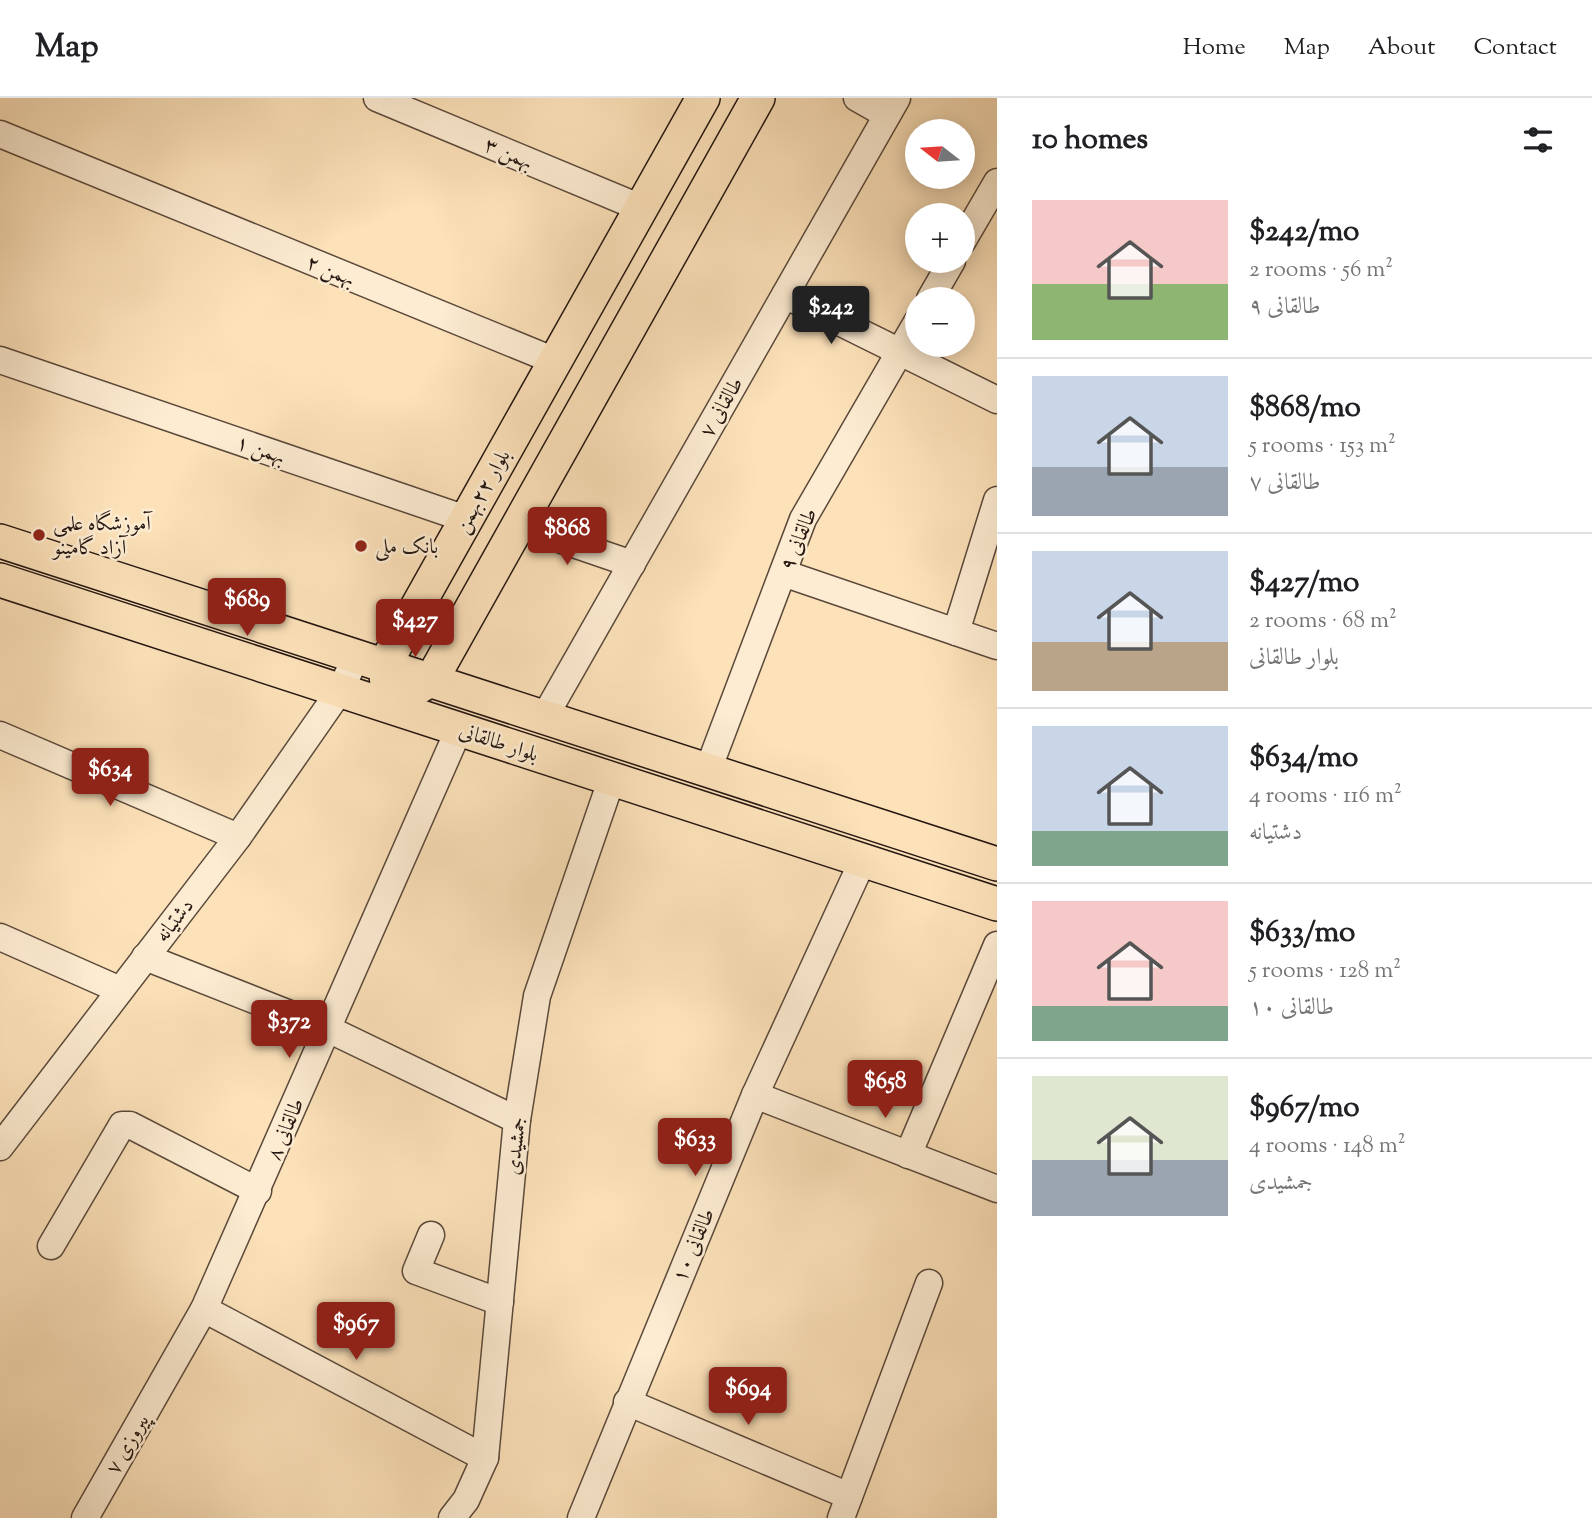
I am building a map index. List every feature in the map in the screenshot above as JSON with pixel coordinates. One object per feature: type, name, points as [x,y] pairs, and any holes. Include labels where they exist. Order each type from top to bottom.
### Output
[{"type":"main road","name":"بلوار ۲۲بهمن","points":[[371,659],[410,620],[703,98]]},
{"type":"main road","points":[[371,659],[389,705],[432,679],[758,98]]},
{"type":"main road","name":"بلوار طالقانی","points":[[0,541],[997,864]]},
{"type":"main road","name":"بلوار طالقانی","points":[[0,580],[997,904]]},
{"type":"main road","points":[[207,647],[220,634],[223,623],[218,610]]},
{"type":"main road","points":[[410,620],[421,631],[452,643]]},
{"type":"main road","points":[[499,743],[493,734],[494,723],[499,711],[509,704]]},
{"type":"street","name":"بهمن ۳","points":[[377,98],[641,208]]},
{"type":"street","points":[[857,98],[892,106]]},
{"type":"street","name":"طالقانی ۷","points":[[545,716],[892,106]]},
{"type":"street","name":"بهمن ۲","points":[[0,134],[555,361]]},
{"type":"street","points":[[975,220],[997,182]]},
{"type":"street","points":[[785,295],[899,354],[997,400]]},
{"type":"street","name":"طالقانی ۹","points":[[708,770],[803,519],[905,343]]},
{"type":"street","name":"بهمن ۱","points":[[0,360],[466,520]]},
{"type":"street","points":[[957,632],[997,500]]},
{"type":"street","points":[[518,525],[632,564]]},
{"type":"street","points":[[783,573],[997,646]]},
{"type":"street","name":"دشتیانه","points":[[0,1147],[238,836],[341,689],[371,659]]},
{"type":"street","name":"طالقانی ۸","points":[[148,1406],[204,1309],[459,729]]},
{"type":"street","points":[[0,736],[238,836]]},
{"type":"street","name":"جمشیدی","points":[[452,1518],[466,1500],[485,1458],[517,1120],[537,996],[612,778]]},
{"type":"street","name":"طالقانی ۱۰","points":[[581,1518],[755,1095],[863,860]]},
{"type":"street","points":[[0,937],[120,990]]},
{"type":"street","points":[[908,1155],[997,945]]},
{"type":"street","points":[[145,957],[328,1029],[517,1120]]},
{"type":"street","points":[[755,1095],[997,1189]]},
{"type":"street","points":[[51,1245],[122,1125],[131,1125],[258,1191]]},
{"type":"street","points":[[431,1235],[415,1271],[500,1302]]},
{"type":"street","points":[[627,1402],[845,1507],[929,1283]]},
{"type":"street","points":[[204,1309],[485,1458]]},
{"type":"street","name":"پیروزی ۷","points":[[85,1518],[148,1406]]},
{"type":"place","name":"آموزشگاه علمی آزاد گامینو","points":[[39,535]]},
{"type":"place","name":"بانک ملی","points":[[361,546]]}]
